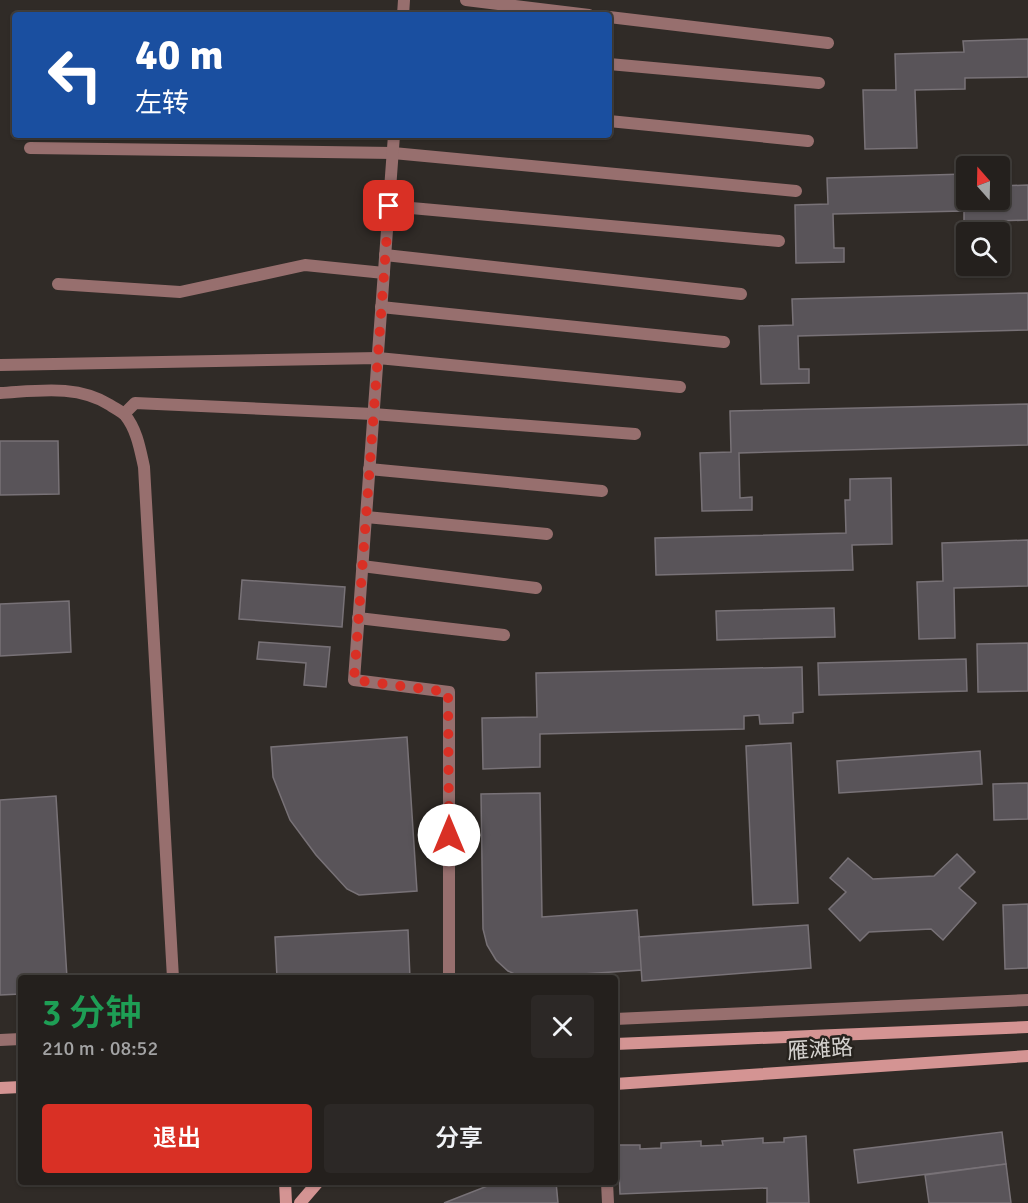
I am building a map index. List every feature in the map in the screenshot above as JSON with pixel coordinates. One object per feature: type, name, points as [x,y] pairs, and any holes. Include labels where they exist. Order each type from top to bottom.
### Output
[{"type":"main road","name":"雁滩路","points":[[618,1044],[1028,1027]]},
{"type":"main road","name":"雁滩路","points":[[618,1084],[1028,1056]]},
{"type":"main road","points":[[0,1089],[18,1087]]},
{"type":"main road","points":[[285,1185],[286,1203]]},
{"type":"main road","points":[[300,1203],[315,1185]]},
{"type":"street","points":[[466,0],[563,9]]},
{"type":"street","points":[[612,17],[828,43]]},
{"type":"street","points":[[612,64],[819,83]]},
{"type":"street","points":[[612,121],[808,141]]},
{"type":"street","points":[[394,138],[354,680],[448,692],[449,975]]},
{"type":"street","points":[[30,148],[393,153],[796,191]]},
{"type":"street","points":[[389,206],[779,241]]},
{"type":"street","points":[[385,255],[741,294]]},
{"type":"street","points":[[58,284],[180,292],[305,265],[384,273]]},
{"type":"street","points":[[381,308],[724,342]]},
{"type":"street","points":[[0,365],[378,358],[680,387]]},
{"type":"street","points":[[0,393],[51,390],[81,392],[102,400],[124,414],[138,438],[144,467],[173,975]]},
{"type":"street","points":[[124,414],[135,403],[373,414],[635,434]]},
{"type":"street","points":[[369,469],[602,491]]},
{"type":"street","points":[[366,517],[547,534]]},
{"type":"street","points":[[362,566],[536,588]]},
{"type":"street","points":[[358,618],[504,635]]},
{"type":"street","points":[[618,1019],[1028,1000]]},
{"type":"street","points":[[0,1040],[18,1039]]},
{"type":"street","points":[[608,1185],[608,1203]]},
{"type":"building","points":[[1028,39],[1028,77],[965,78],[965,89],[915,90],[917,148],[865,149],[863,90],[896,90],[895,54],[964,52],[963,41]]},
{"type":"building","points":[[956,174],[956,210],[1010,210],[1010,186],[1028,185],[1028,220],[964,222],[964,211],[833,214],[834,248],[844,248],[844,262],[796,263],[795,205],[828,204],[827,178]]},
{"type":"building","points":[[1028,293],[1028,330],[798,336],[799,369],[809,369],[809,383],[761,384],[759,326],[793,325],[792,299]]},
{"type":"building","points":[[1028,404],[1028,445],[739,453],[740,498],[752,497],[752,510],[702,511],[700,453],[731,452],[730,411]]},
{"type":"building","points":[[0,441],[58,441],[59,494],[0,495]]},
{"type":"building","points":[[891,478],[892,544],[852,545],[853,570],[656,575],[655,538],[846,533],[845,500],[850,500],[850,479]]},
{"type":"building","points":[[1028,540],[1028,586],[954,588],[955,638],[919,639],[917,582],[943,581],[942,543]]},
{"type":"building","points":[[242,580],[345,587],[342,627],[239,619]]},
{"type":"building","points":[[69,601],[71,652],[0,656],[0,604]]},
{"type":"building","points":[[834,608],[835,637],[717,640],[716,611]]},
{"type":"building","points":[[259,642],[330,647],[326,687],[304,685],[306,663],[257,659]]},
{"type":"building","points":[[1028,643],[1028,691],[978,692],[977,644]]},
{"type":"building","points":[[966,659],[967,691],[819,695],[818,663]]},
{"type":"building","points":[[802,667],[803,712],[793,713],[793,723],[760,724],[759,715],[744,716],[744,729],[540,734],[540,767],[483,769],[482,718],[537,717],[536,673]]},
{"type":"building","points":[[407,737],[417,891],[359,895],[347,889],[316,855],[290,820],[273,777],[271,747]]},
{"type":"building","points":[[791,743],[798,903],[753,905],[746,746]]},
{"type":"building","points":[[980,751],[982,784],[839,793],[837,761]]},
{"type":"building","points":[[1028,783],[1028,819],[994,820],[993,784]]},
{"type":"building","points":[[540,793],[542,917],[637,910],[642,970],[568,975],[517,975],[508,971],[496,960],[487,945],[483,929],[481,794]]},
{"type":"building","points":[[56,796],[67,975],[18,975],[18,994],[0,995],[0,800]]},
{"type":"building","points":[[957,854],[975,872],[959,888],[976,903],[943,940],[931,929],[869,932],[860,941],[829,909],[846,892],[830,878],[848,858],[873,879],[934,876]]},
{"type":"building","points":[[1028,904],[1028,968],[1005,969],[1003,905]]},
{"type":"building","points":[[808,925],[811,968],[642,981],[639,937]]},
{"type":"building","points":[[408,930],[410,975],[277,975],[275,937]]},
{"type":"building","points":[[1002,1132],[1006,1164],[858,1183],[854,1150]]},
{"type":"building","points":[[806,1136],[809,1203],[767,1203],[767,1188],[620,1194],[618,1145],[640,1145],[640,1149],[661,1148],[661,1143],[701,1141],[701,1146],[723,1145],[722,1141],[763,1138],[763,1143],[784,1142],[784,1138]]},
{"type":"building","points":[[1006,1164],[1011,1203],[929,1203],[925,1175]]},
{"type":"building","points":[[490,1185],[556,1185],[558,1203],[444,1203]]},
{"type":"route","points":[[389,206],[354,680],[448,692],[449,835]]}]
